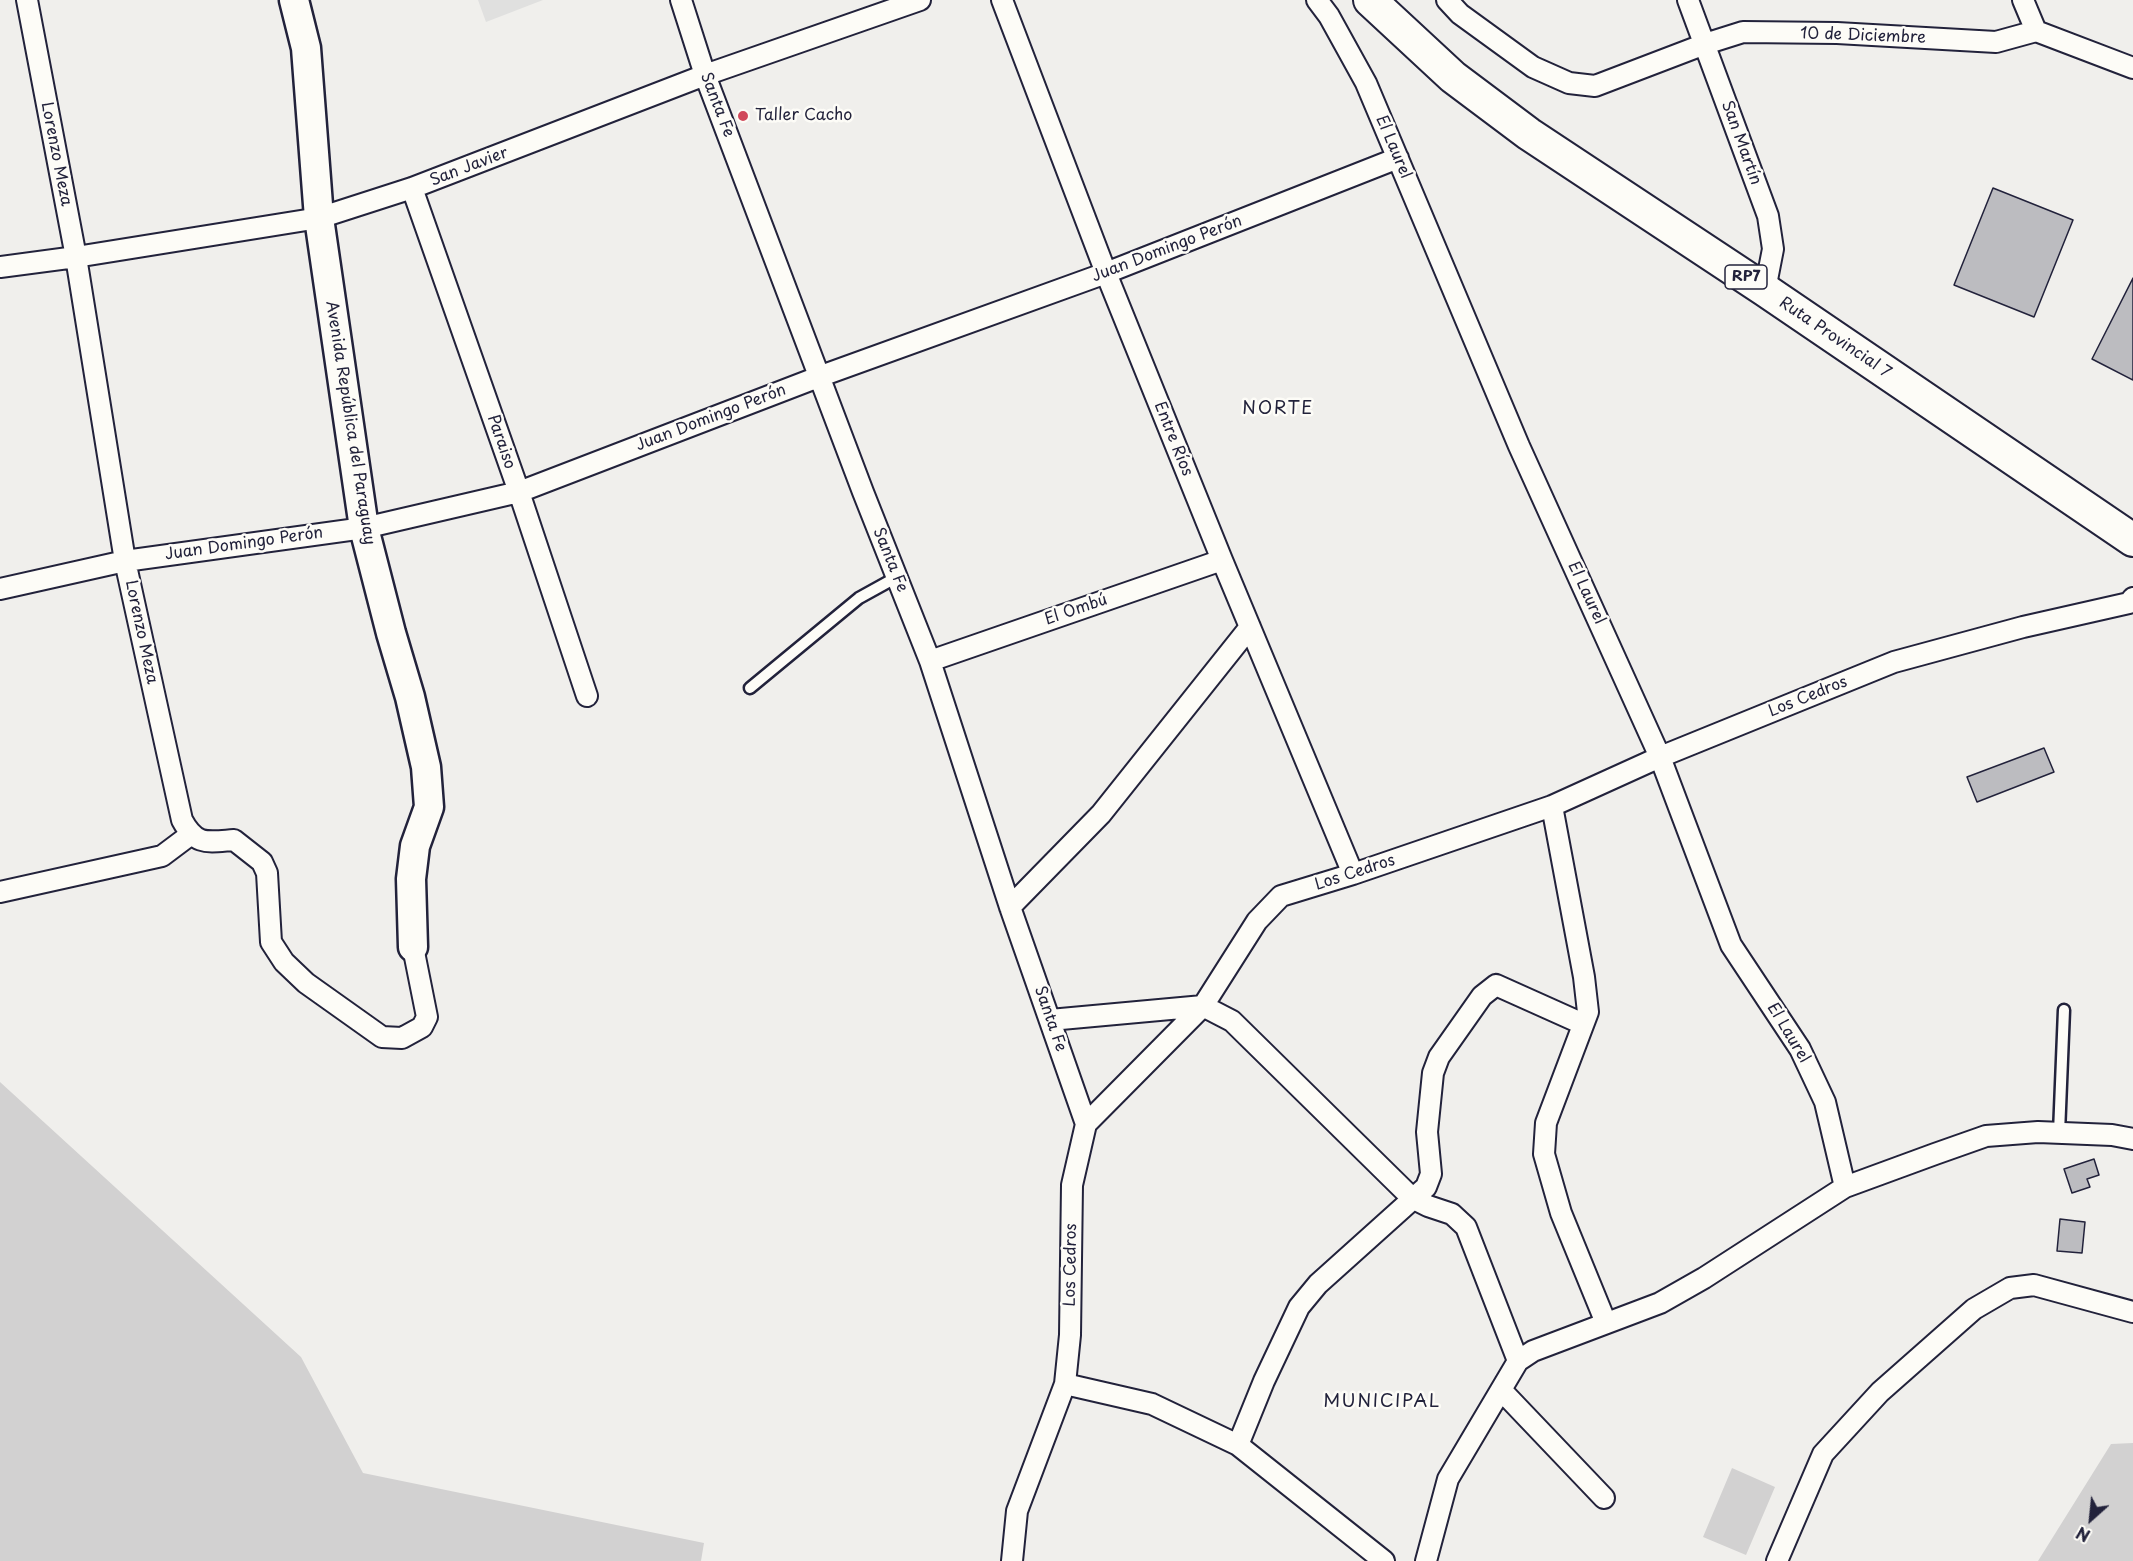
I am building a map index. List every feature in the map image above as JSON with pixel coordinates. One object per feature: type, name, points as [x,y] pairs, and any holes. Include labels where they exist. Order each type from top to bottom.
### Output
[{"type":"main road","name":"Avenida República del Paraguay","points":[[294,0],[306,48],[319,218],[364,528],[410,697],[426,766],[429,807],[416,846],[411,879],[413,948]]},
{"type":"main road","name":"Ruta Provincial 7","points":[[1370,0],[1453,77],[1529,134],[1765,290],[2133,540]]},
{"type":"street","name":"Lorenzo Meza","points":[[27,0],[76,257],[125,561],[182,820],[190,835]]},
{"type":"street","name":"Santa Fe","points":[[681,0],[705,75],[821,376],[863,492],[930,661],[1010,907],[1086,1124]]},
{"type":"street","name":"San Javier","points":[[0,267],[319,218],[412,189],[705,75],[920,0]]},
{"type":"street","name":"Entre Ríos","points":[[1002,0],[1106,273],[1222,560],[1353,874]]},
{"type":"street","name":"El Laurel","points":[[1317,0],[1329,16],[1366,83],[1519,446],[1660,757],[1731,945],[1800,1048],[1825,1102],[1845,1187]]},
{"type":"street","name":"10 de Diciembre","points":[[1447,0],[1460,14],[1533,67],[1569,83],[1595,86],[1743,32],[1837,33],[1996,42],[2036,31]]},
{"type":"street","name":"San Martín","points":[[1689,0],[1768,216],[1773,249],[1765,290]]},
{"type":"street","points":[[2023,0],[2036,31],[2133,68]]},
{"type":"street","name":"Juan Domingo Perón","points":[[0,589],[125,561],[364,528],[519,492],[821,376],[1106,273],[1398,158]]},
{"type":"street","name":"Paraiso","points":[[412,189],[519,492],[587,696]]},
{"type":"street","name":"El Ombú","points":[[930,661],[1222,560]]},
{"type":"street","name":"Los Cedros","points":[[1012,1561],[1017,1511],[1065,1384],[1070,1335],[1072,1185],[1086,1124],[1203,1006],[1257,921],[1281,896],[1353,874],[1552,806],[1660,757],[1894,662],[2023,627],[2129,603],[2133,598]]},
{"type":"street","points":[[1010,907],[1101,814],[1250,627]]},
{"type":"street","points":[[1552,806],[1584,977],[1588,1012],[1546,1123],[1544,1154],[1561,1213],[1606,1323]]},
{"type":"street","points":[[0,892],[162,856],[190,835],[208,842],[234,840],[262,862],[267,873],[271,942],[284,962],[306,983],[382,1037],[402,1038],[422,1027],[427,1017],[413,948]]},
{"type":"street","points":[[1238,1445],[1264,1381],[1299,1307],[1318,1284],[1426,1187],[1431,1174],[1427,1132],[1433,1073],[1439,1057],[1482,996],[1496,985],[1583,1024]]},
{"type":"street","points":[[1050,1020],[1203,1006],[1232,1021],[1412,1198],[1452,1214],[1466,1227],[1518,1361]]},
{"type":"street","points":[[1426,1561],[1448,1479],[1518,1361],[1533,1351],[1660,1303],[1704,1278],[1845,1187],[1986,1136],[2038,1132],[2112,1135],[2133,1139]]},
{"type":"street","points":[[1777,1561],[1824,1454],[1880,1392],[1974,1309],[2010,1288],[2034,1285],[2133,1312]]},
{"type":"street","points":[[1065,1384],[1152,1404],[1238,1445],[1384,1561]]},
{"type":"street","points":[[1502,1391],[1604,1498]]},
{"type":"lane","points":[[750,688],[859,598],[897,577]]},
{"type":"lane","points":[[2059,1133],[2064,1010]]},
{"type":"shaded area","points":[[478,0],[543,0],[486,22]]},
{"type":"shaded area","points":[[0,1082],[301,1357],[363,1473],[704,1543],[701,1561],[0,1561]]},
{"type":"shaded area","points":[[2133,1443],[2133,1561],[2038,1561],[2111,1444]]},
{"type":"shaded area","points":[[1732,1468],[1775,1487],[1746,1555],[1703,1537]]},
{"type":"building","points":[[1993,188],[2073,220],[2034,317],[1954,285]]},
{"type":"building","points":[[2133,278],[2133,380],[2092,359]]},
{"type":"building","points":[[2044,748],[2054,772],[1977,802],[1967,777]]},
{"type":"building","points":[[2094,1159],[2099,1175],[2087,1179],[2090,1187],[2072,1193],[2064,1169]]},
{"type":"building","points":[[2060,1219],[2085,1222],[2082,1253],[2057,1251]]},
{"type":"place","name":"Taller Cacho","points":[[743,116]]},
{"type":"district","name":"NORTE","points":[[1278,409]]},
{"type":"district","name":"MUNICIPAL","points":[[1382,1402]]}]
